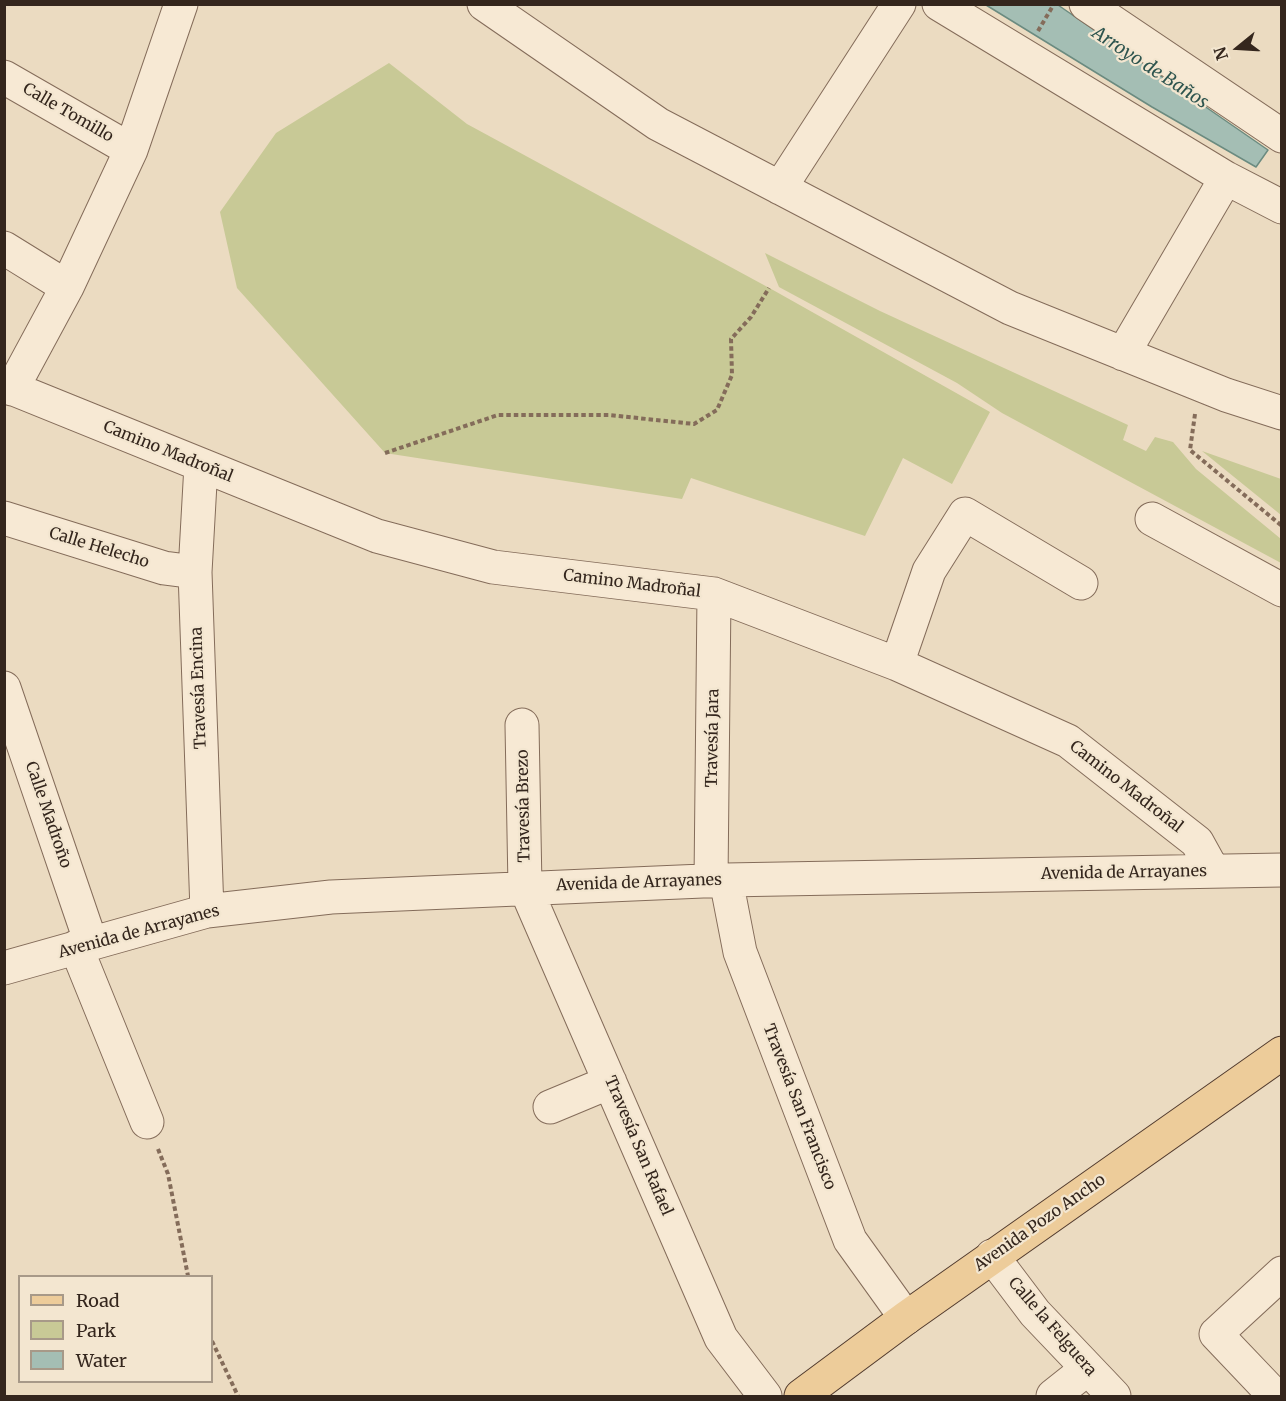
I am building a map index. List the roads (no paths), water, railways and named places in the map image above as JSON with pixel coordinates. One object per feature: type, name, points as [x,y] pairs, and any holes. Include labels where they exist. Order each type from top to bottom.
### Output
[{"type":"main road","name":"Avenida Pozo Ancho","points":[[801,1396],[992,1256],[1281,1053]]},
{"type":"street","points":[[8,387],[67,287],[131,150],[181,4]]},
{"type":"street","points":[[484,4],[658,124],[1010,308],[1200,385],[1281,413]]},
{"type":"street","points":[[780,188],[899,4]]},
{"type":"street","points":[[939,4],[1226,178],[1281,207]]},
{"type":"street","points":[[1095,7],[1281,135]]},
{"type":"street","name":"Calle Tomillo","points":[[4,77],[131,150]]},
{"type":"street","points":[[1123,354],[1226,178]]},
{"type":"street","points":[[4,248],[67,287]]},
{"type":"street","name":"Camino Madroñal","points":[[8,387],[378,536],[493,567],[714,594],[897,664],[1068,741],[1197,842],[1213,871]]},
{"type":"street","name":"Travesía Encina","points":[[201,465],[195,572],[207,911]]},
{"type":"street","points":[[897,664],[929,571],[965,514],[1081,583]]},
{"type":"street","name":"Calle Helecho","points":[[4,518],[164,568],[195,572]]},
{"type":"street","points":[[1152,519],[1281,590]]},
{"type":"street","name":"Travesía Jara","points":[[714,594],[719,880]]},
{"type":"street","name":"Calle Madroño","points":[[4,688],[83,945],[147,1122]]},
{"type":"street","name":"Travesía Brezo","points":[[522,725],[525,887]]},
{"type":"street","name":"Avenida de Arrayanes","points":[[4,968],[207,911],[331,897],[719,880],[1281,870]]},
{"type":"street","name":"Travesía San Francisco","points":[[719,880],[740,952],[850,1240],[906,1318]]},
{"type":"street","name":"Travesía San Rafael","points":[[525,887],[721,1338],[765,1396]]},
{"type":"street","points":[[550,1107],[610,1082]]},
{"type":"street","name":"Calle la Felguera","points":[[992,1256],[1035,1313],[1114,1396]]},
{"type":"street","points":[[1275,1396],[1216,1334],[1281,1273]]},
{"type":"street","points":[[1053,1396],[1087,1369]]},
{"type":"water","points":[[986,5],[1058,5],[1268,150],[1256,167],[1152,107]]},
{"type":"water label","name":"Arroyo de Baños","points":[[1150,68]]}]
